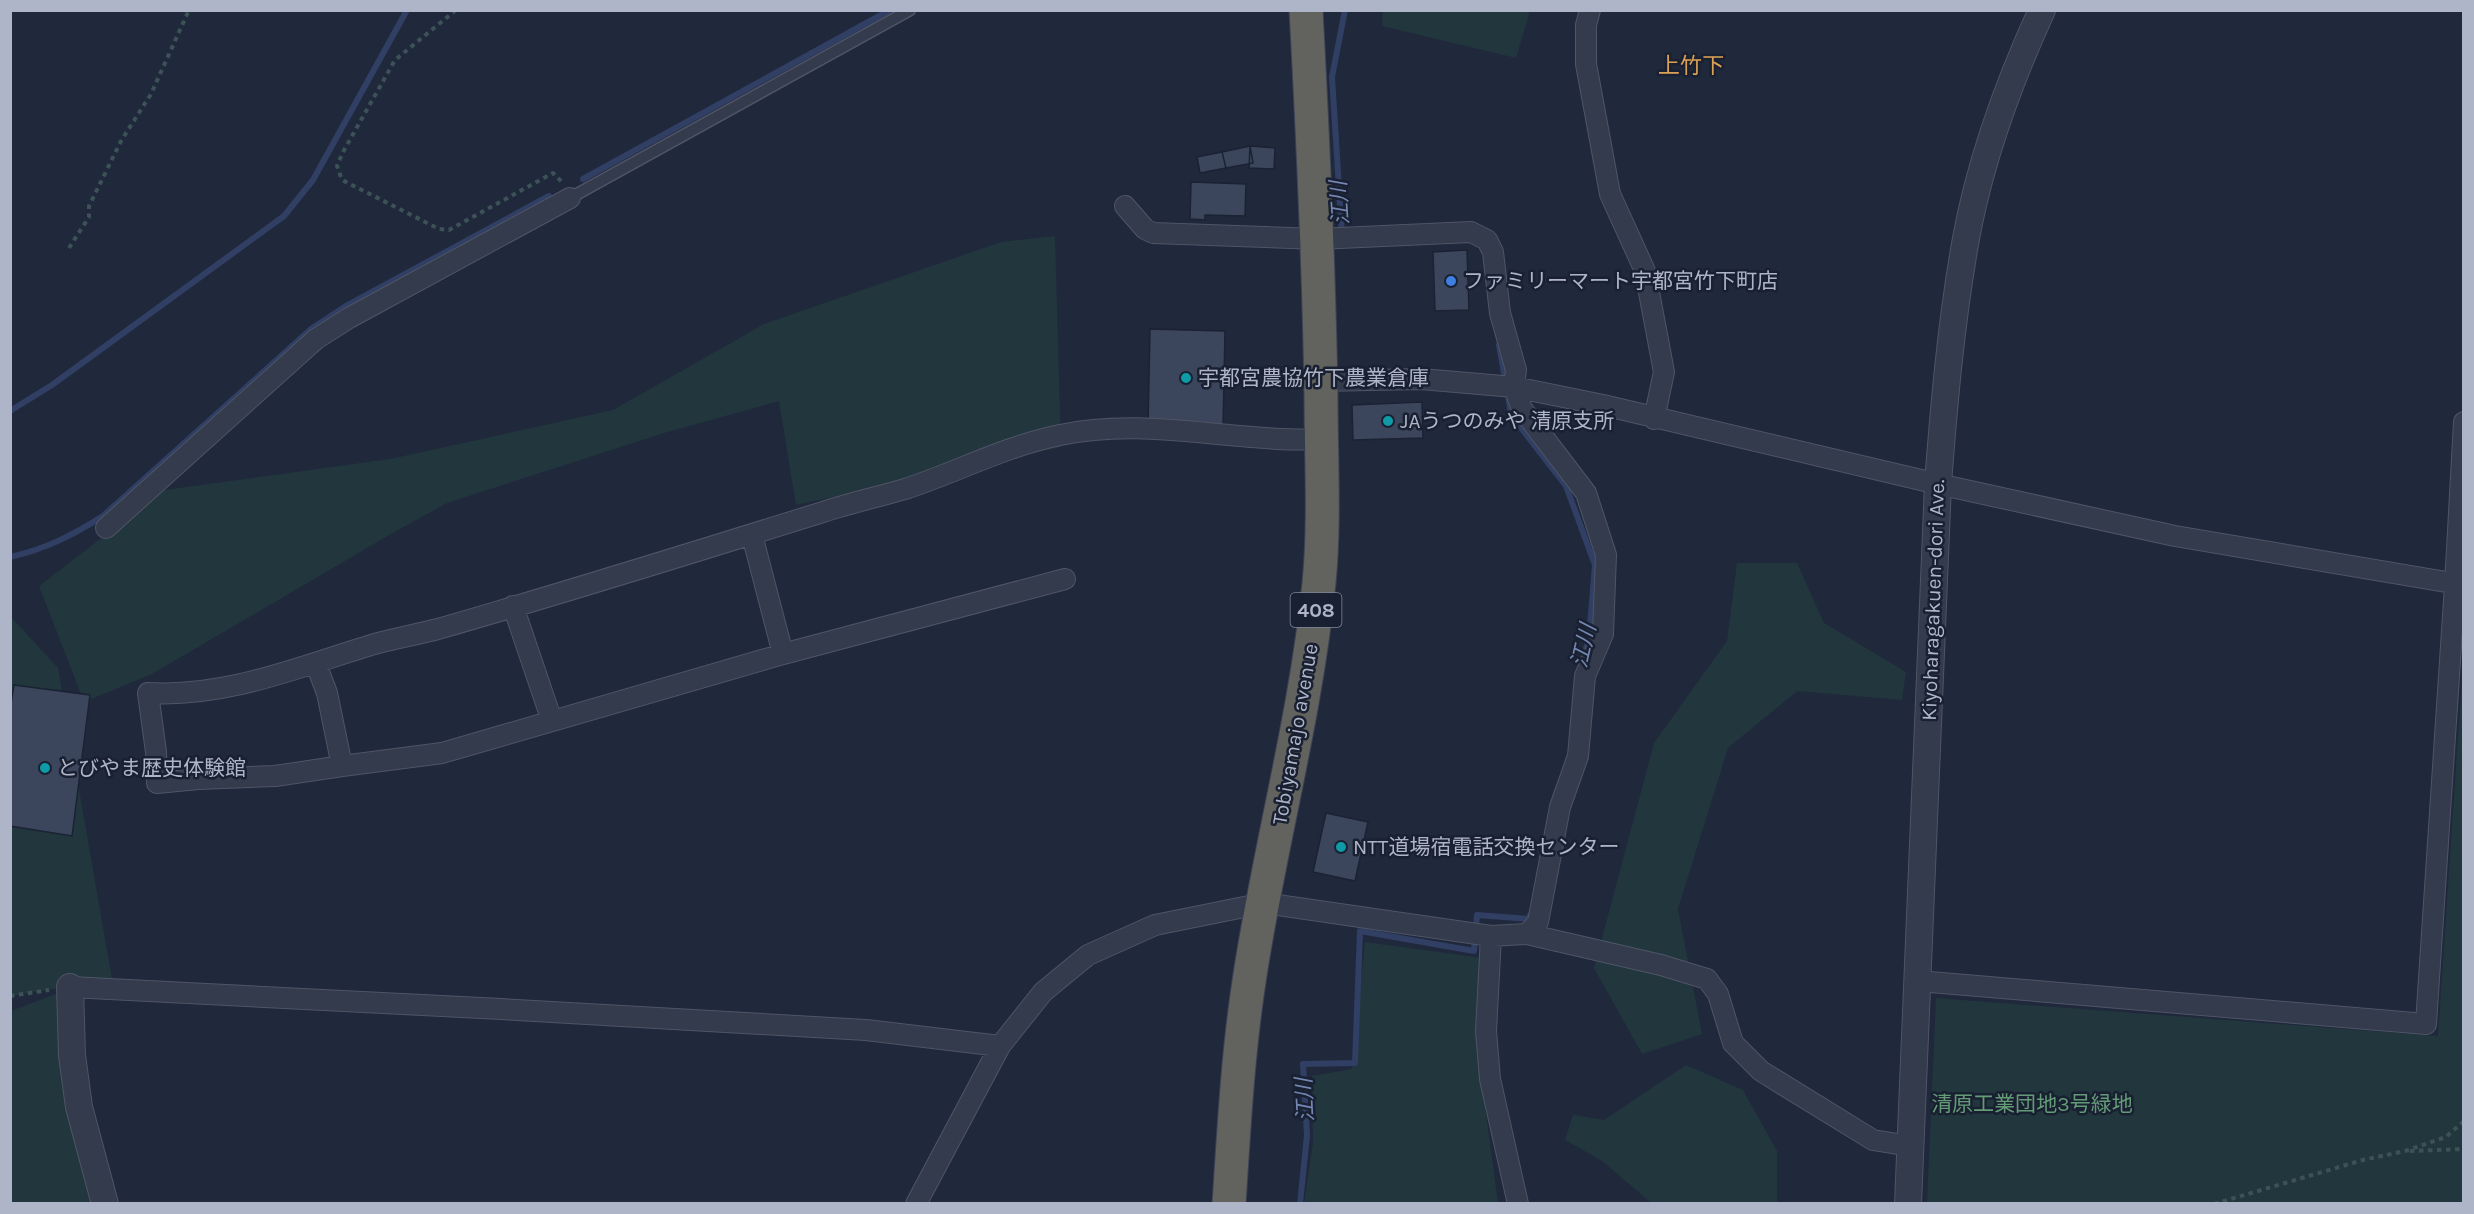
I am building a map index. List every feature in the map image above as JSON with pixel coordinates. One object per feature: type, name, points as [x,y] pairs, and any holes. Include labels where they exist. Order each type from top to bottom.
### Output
[{"type":"highway","name":"Tobiyamajo avenue","points":[[1229,1203],[1240,1056],[1250,975],[1313,635],[1320,557],[1318,239],[1306,10]]},
{"type":"street","points":[[1590,10],[1586,25],[1586,64],[1610,194],[1645,271],[1664,372],[1654,419]]},
{"type":"street","name":"Kiyoharagakuen-dori Ave.","points":[[1908,1203],[1938,484],[1947,367],[1965,242],[1991,140],[2042,10]]},
{"type":"street","points":[[106,528],[316,339],[349,318],[570,198]]},
{"type":"street","points":[[1125,206],[1145,229],[1153,233],[1318,239],[1471,231],[1487,240],[1493,252],[1500,314],[1516,370],[1514,387],[1522,409],[1586,493],[1606,555],[1603,634],[1585,676],[1578,756],[1560,807],[1538,922],[1527,934]]},
{"type":"street","points":[[1320,381],[1421,380],[1514,387],[1603,405],[1654,419],[2175,536],[2459,585]]},
{"type":"street","points":[[1918,981],[2426,1024],[2459,585],[2463,422]]},
{"type":"street","points":[[1065,579],[783,654],[442,753],[275,776],[157,783],[156,753],[148,693],[212,691],[316,664],[904,489],[966,468],[1011,448],[1061,435],[1128,427],[1321,440]]},
{"type":"street","points":[[752,535],[783,654]]},
{"type":"street","points":[[513,606],[552,721]]},
{"type":"street","points":[[316,664],[327,693],[342,766]]},
{"type":"street","points":[[916,1203],[1000,1046],[1043,992],[1088,956],[1155,925],[1264,903],[1491,936],[1527,934],[1661,965],[1707,979],[1718,994],[1733,1043],[1761,1071],[1874,1140],[1910,1146]]},
{"type":"street","points":[[1491,936],[1486,1031],[1490,1079],[1518,1203]]},
{"type":"street","points":[[105,1203],[79,1107],[72,1055],[70,987],[866,1030],[1000,1046]]},
{"type":"lane","points":[[570,198],[910,10]]},
{"type":"path","points":[[69,248],[88,217],[89,206],[121,141],[152,94],[189,10]]},
{"type":"path","points":[[456,10],[395,60],[343,152],[337,166],[342,180],[439,229],[449,230],[553,173],[560,177],[570,198]]},
{"type":"path","points":[[10,996],[70,987]]},
{"type":"path","points":[[2214,1203],[2364,1160],[2405,1151],[2446,1137],[2463,1122]]},
{"type":"path","points":[[2405,1151],[2463,1149]]},
{"type":"green space","points":[[1383,10],[1530,11],[1516,58],[1382,26]]},
{"type":"green space","points":[[1055,236],[1061,447],[796,505],[779,401],[664,433],[447,503],[152,674],[84,702],[39,586],[164,490],[390,459],[613,410],[764,324],[1001,242]]},
{"type":"green space","points":[[1737,563],[1797,563],[1824,623],[1906,672],[1902,700],[1797,691],[1728,748],[1678,909],[1702,1034],[1642,1054],[1594,968],[1654,743],[1727,641]]},
{"type":"green space","points":[[11,617],[58,668],[112,979],[11,996]]},
{"type":"green space","name":"清原工業団地3号緑地","points":[[2463,662],[2463,1203],[1927,1203],[1936,998],[2438,1036]]},
{"type":"green space","points":[[1365,942],[1483,958],[1481,1076],[1498,1203],[1304,1204],[1313,1143],[1312,1076],[1352,1069]]},
{"type":"green space","points":[[61,992],[99,1203],[11,1204],[11,1011]]},
{"type":"green space","points":[[1686,1065],[1743,1090],[1777,1151],[1777,1203],[1651,1203],[1602,1161],[1565,1140],[1573,1115],[1604,1120]]},
{"type":"building","points":[[1250,146],[1253,163],[1226,168],[1222,152]]},
{"type":"building","points":[[1250,146],[1275,148],[1274,169],[1249,168]]},
{"type":"building","points":[[1222,152],[1226,168],[1200,173],[1197,157]]},
{"type":"building","points":[[1191,182],[1246,184],[1245,216],[1205,215],[1205,220],[1190,219]]},
{"type":"building","name":"ファミリーマート宇都宮竹下町店","points":[[1467,250],[1469,310],[1435,311],[1433,252]]},
{"type":"building","name":"宇都宮農協竹下農業倉庫","points":[[1150,329],[1225,331],[1223,428],[1148,426]]},
{"type":"building","name":"JAうつのみや 清原支所","points":[[1422,402],[1423,438],[1353,440],[1352,405]]},
{"type":"building","name":"とびやま歴史体験館","points":[[14,685],[90,695],[72,836],[10,826],[10,710]]},
{"type":"building","name":"NTT道場宿電話交換センター","points":[[1326,813],[1368,822],[1355,881],[1313,872]]},
{"type":"waterway","points":[[10,411],[52,385],[284,216],[313,180],[407,10]]},
{"type":"waterway","points":[[583,179],[890,10]]},
{"type":"waterway","name":"江川","points":[[1342,236],[1332,77],[1345,10]]},
{"type":"waterway","points":[[10,557],[59,541],[103,516],[311,329],[346,306],[549,196]]},
{"type":"waterway","name":"江川","points":[[1499,345],[1506,385]]},
{"type":"waterway","name":"江川","points":[[1508,395],[1511,415],[1566,486],[1595,565],[1589,638],[1583,659]]},
{"type":"waterway","name":"江川","points":[[1300,1204],[1307,1135],[1303,1064],[1355,1063],[1360,931],[1474,951],[1477,915],[1529,919],[1530,915]]},
{"type":"place","name":"ファミリーマート宇都宮竹下町店","points":[[1451,281]]},
{"type":"place","name":"宇都宮農協竹下農業倉庫","points":[[1186,378]]},
{"type":"place","name":"JAうつのみや 清原支所","points":[[1388,421]]},
{"type":"place","name":"とびやま歴史体験館","points":[[45,768]]},
{"type":"place","name":"NTT道場宿電話交換センター","points":[[1341,847]]},
{"type":"district","name":"上竹下","points":[[1691,66]]}]
